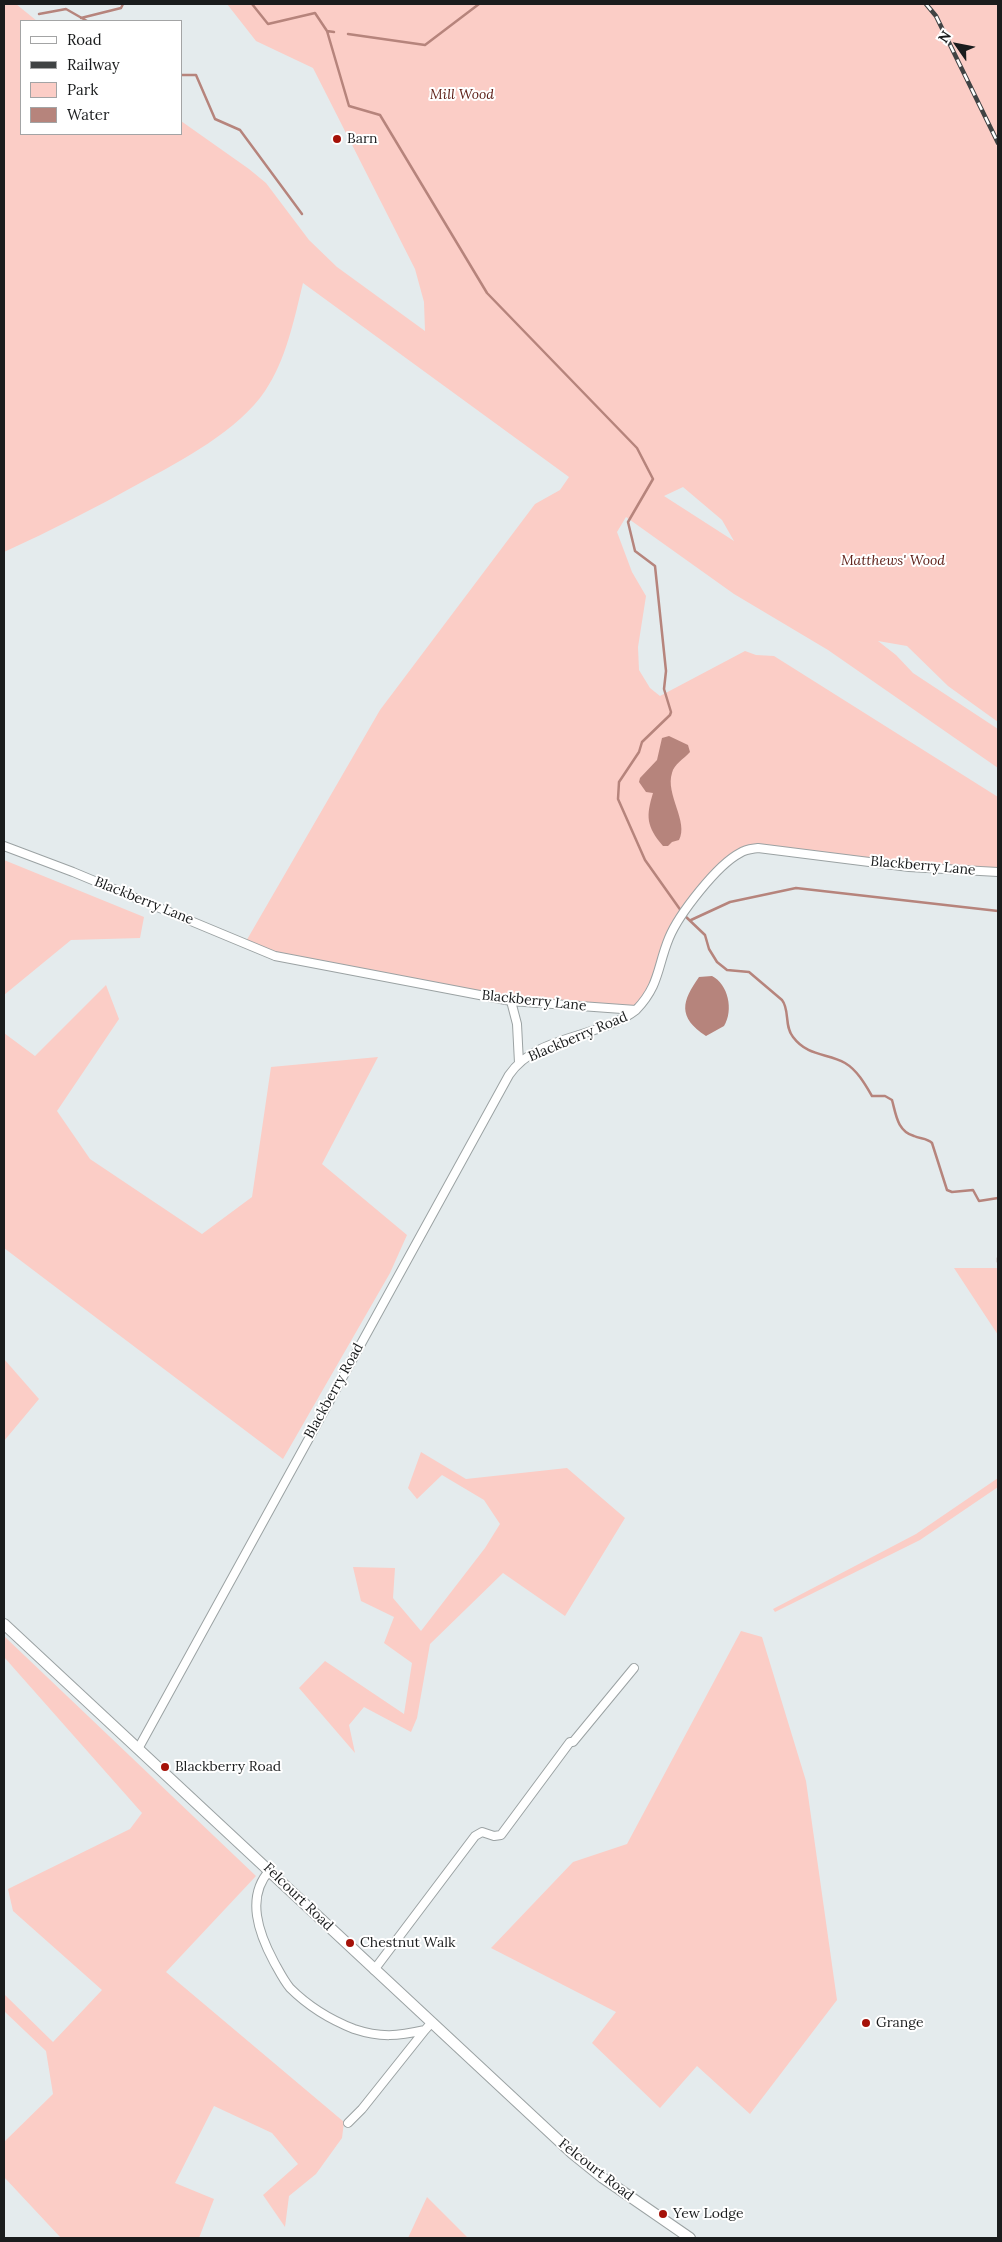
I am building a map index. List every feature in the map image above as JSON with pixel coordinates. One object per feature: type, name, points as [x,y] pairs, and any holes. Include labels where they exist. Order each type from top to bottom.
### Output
[{"type":"street","name":"Blackberry Lane","points":[[4,846],[82,876],[275,956],[511,1001],[636,1010],[653,990],[669,939],[681,916],[696,896],[730,860],[742,851],[758,848],[909,867],[998,872]]},
{"type":"street","name":"Blackberry Road","points":[[511,1001],[517,1024],[519,1063]]},
{"type":"street","name":"Blackberry Road","points":[[138,1749],[506,1080],[519,1063],[548,1046],[614,1024],[636,1010]]},
{"type":"street","name":"Felcourt Road","points":[[4,1624],[572,2153],[603,2178],[690,2238]]},
{"type":"street","points":[[374,1970],[475,1836],[482,1832],[494,1836],[500,1835],[570,1742],[573,1742],[634,1668]]},
{"type":"street","points":[[270,1870],[264,1877],[258,1895],[256,1910],[258,1926],[263,1941],[290,1987],[325,2015],[355,2029],[395,2037],[425,2030]]},
{"type":"street","points":[[348,2123],[362,2109],[432,2022]]},
{"type":"green space","points":[[4,4],[16,4],[36,20],[20,20],[20,135],[182,135],[182,122],[266,183],[309,240],[337,267],[425,331],[424,302],[415,269],[313,68],[256,41],[227,4],[998,4],[998,722],[948,686],[907,646],[878,641],[896,655],[913,673],[998,729],[998,768],[828,650],[734,594],[626,517],[617,532],[632,572],[646,596],[638,647],[639,670],[650,688],[660,696],[745,651],[756,655],[774,656],[998,797],[998,872],[909,867],[758,848],[736,855],[681,916],[659,971],[636,1010],[511,1001],[275,956],[245,943],[380,710],[535,504],[560,490],[569,477],[303,283],[279,366],[265,391],[240,419],[191,455],[4,552]],"holes":[[[683,487],[722,520],[734,541],[664,496]]]},
{"type":"green space","points":[[4,860],[144,917],[140,938],[71,940],[4,995]]},
{"type":"green space","points":[[106,985],[119,1019],[57,1111],[90,1159],[202,1234],[252,1197],[271,1067],[378,1057],[322,1164],[407,1235],[390,1273],[283,1459],[4,1248],[4,1033],[35,1056]]},
{"type":"green space","points":[[954,1268],[998,1268],[998,1335]]},
{"type":"green space","points":[[4,1359],[39,1399],[4,1441]]},
{"type":"green space","points":[[421,1452],[466,1479],[567,1468],[625,1518],[565,1616],[503,1573],[430,1644],[417,1718],[411,1732],[364,1707],[349,1725],[355,1753],[299,1688],[325,1661],[404,1714],[412,1663],[384,1643],[394,1617],[361,1601],[353,1567],[395,1568],[393,1598],[421,1631],[485,1548],[500,1524],[484,1500],[442,1475],[417,1499],[408,1488]]},
{"type":"green space","points":[[998,1478],[998,1487],[920,1540],[775,1612],[773,1609],[916,1534]]},
{"type":"green space","points":[[741,1631],[762,1637],[806,1781],[837,2000],[750,2114],[697,2066],[660,2108],[592,2043],[616,2012],[491,1948],[573,1862],[627,1844]]},
{"type":"green space","points":[[4,1636],[256,1876],[166,1972],[344,2122],[342,2138],[316,2174],[289,2196],[285,2227],[263,2195],[298,2164],[272,2133],[214,2106],[175,2183],[214,2199],[199,2238],[61,2238],[4,2177],[4,2142],[53,2094],[46,2051],[4,2011],[4,1994],[53,2042],[102,1990],[13,1911],[8,1889],[130,1829],[142,1813],[4,1657]]},
{"type":"green space","points":[[427,2197],[468,2238],[408,2238]]},
{"type":"water","points":[[669,736],[688,745],[690,752],[675,767],[671,781],[681,825],[679,840],[672,842],[668,846],[663,846],[653,833],[649,821],[649,808],[653,793],[646,792],[639,782],[640,778],[657,760],[662,738]]},
{"type":"water","points":[[712,976],[718,980],[725,991],[728,998],[729,1013],[724,1026],[706,1036],[690,1022],[685,1008],[689,994],[699,977]]},
{"type":"waterway","points":[[81,18],[121,8],[123,4]]},
{"type":"waterway","points":[[252,4],[268,24],[315,13],[327,31],[349,106],[380,115],[487,293],[637,448],[653,479],[628,522],[635,551],[655,566],[666,671],[664,689],[671,712],[642,742],[639,752],[619,782],[618,799],[645,860],[684,915],[705,935],[709,949],[717,962],[727,970],[749,972],[782,1000],[786,1008],[790,1033],[799,1043],[805,1048],[845,1063],[853,1069],[872,1096],[885,1096],[892,1100],[898,1121],[908,1134],[932,1143],[947,1190],[952,1192],[973,1190],[979,1201],[998,1198]]},
{"type":"waterway","points":[[348,34],[425,45],[479,4]]},
{"type":"waterway","points":[[39,14],[66,9],[85,20]]},
{"type":"waterway","points":[[327,31],[334,32]]},
{"type":"waterway","points":[[182,75],[196,75],[215,119],[240,130],[302,214]]},
{"type":"waterway","points":[[691,920],[730,902],[796,888],[998,911]]},
{"type":"railway","points":[[926,4],[936,16],[998,143]]},
{"type":"place","name":"Barn","points":[[337,139]]},
{"type":"place","name":"Blackberry Road","points":[[165,1767]]},
{"type":"place","name":"Chestnut Walk","points":[[350,1943]]},
{"type":"place","name":"Grange","points":[[866,2023]]},
{"type":"place","name":"Yew Lodge","points":[[663,2214]]},
{"type":"park label","name":"Mill Wood","points":[[462,95]]},
{"type":"park label","name":"Matthews' Wood","points":[[893,561]]}]
